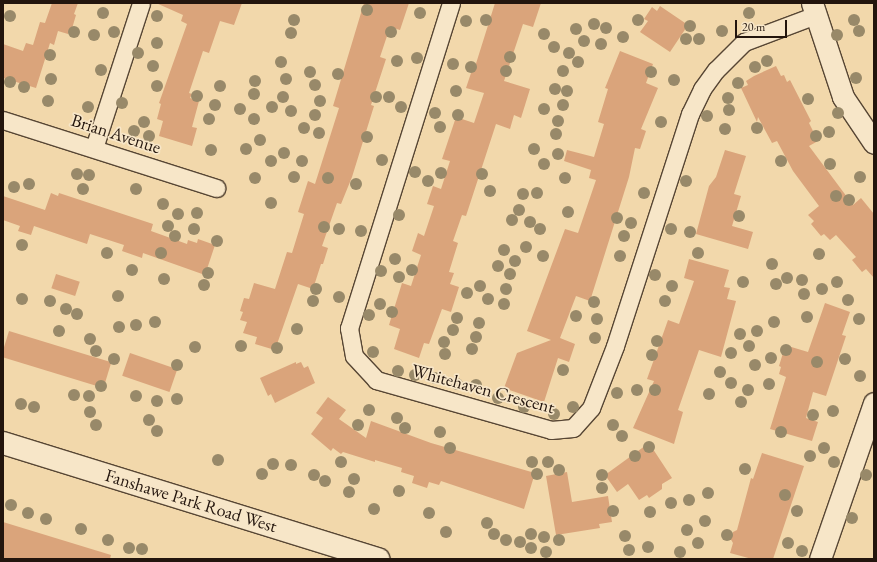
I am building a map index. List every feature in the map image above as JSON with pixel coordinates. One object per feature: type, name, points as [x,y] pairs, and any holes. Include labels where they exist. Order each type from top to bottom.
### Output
[{"type":"main road","name":"Fanshawe Park Road West","points":[[3,442],[378,559]]},
{"type":"street","points":[[94,148],[141,3]]},
{"type":"street","name":"Whitehaven Crescent","points":[[451,3],[349,328],[354,356],[376,380],[551,430],[573,428],[591,408],[615,346],[690,114],[702,89],[716,70],[744,42],[814,9]]},
{"type":"street","points":[[814,9],[843,97],[874,143]]},
{"type":"street","name":"Brian Avenue","points":[[3,120],[216,188]]},
{"type":"street","points":[[820,559],[874,403]]},
{"type":"building","points":[[52,3],[78,3],[74,14],[76,15],[71,32],[69,31],[68,34],[58,31],[54,45],[50,43],[36,88],[3,78],[3,44],[23,51],[26,43],[33,45],[40,22],[45,23]]},
{"type":"building","points":[[156,3],[242,3],[234,25],[220,21],[209,53],[203,51],[189,93],[192,94],[190,98],[199,101],[192,127],[197,128],[192,146],[159,136],[163,121],[157,119],[161,104],[159,103],[187,24],[181,21],[183,15]]},
{"type":"building","points":[[364,3],[409,3],[400,30],[390,27],[380,57],[386,59],[371,105],[374,106],[352,177],[341,204],[337,203],[322,246],[328,248],[323,264],[321,264],[313,289],[298,284],[275,350],[255,344],[257,337],[243,333],[247,322],[240,320],[243,312],[240,311],[244,298],[249,299],[254,283],[275,289],[287,252],[292,253],[304,214],[298,212],[308,181],[315,184],[339,108],[333,106]]},
{"type":"building","points":[[495,3],[541,3],[533,27],[523,24],[504,81],[530,89],[521,118],[514,115],[510,129],[496,124],[466,216],[462,215],[453,241],[458,243],[449,272],[454,273],[450,284],[459,287],[451,312],[442,309],[429,344],[424,343],[419,358],[394,349],[400,329],[389,325],[402,283],[411,286],[421,255],[412,251],[418,233],[424,236],[434,206],[427,204],[433,186],[441,189],[450,161],[442,159],[456,117],[474,123],[484,93],[466,88],[472,70],[474,70]]},
{"type":"building","points":[[660,6],[688,25],[670,52],[640,32],[648,21],[644,19],[652,7],[657,11]]},
{"type":"building","points":[[620,51],[653,64],[646,83],[658,88],[641,129],[646,131],[640,149],[635,148],[629,177],[590,301],[576,296],[560,338],[575,344],[569,362],[558,358],[544,402],[504,388],[517,353],[551,340],[527,331],[565,229],[578,233],[596,180],[589,178],[591,170],[564,161],[567,150],[594,157],[604,124],[598,122],[608,89],[605,88]]},
{"type":"building","points":[[776,66],[781,76],[784,75],[787,82],[790,80],[811,121],[809,123],[818,141],[809,146],[853,205],[861,198],[874,214],[874,278],[866,269],[862,272],[852,260],[856,257],[836,235],[830,240],[824,234],[821,236],[811,224],[814,221],[808,215],[819,206],[793,171],[777,141],[772,143],[758,117],[757,122],[741,88],[748,85],[746,81]]},
{"type":"building","points":[[725,150],[746,156],[734,194],[741,196],[732,226],[753,232],[748,249],[696,234],[709,186],[716,177]]},
{"type":"building","points":[[51,193],[58,196],[59,193],[153,224],[151,231],[187,244],[188,240],[197,243],[198,239],[215,245],[205,275],[143,253],[142,258],[122,251],[124,245],[90,234],[87,244],[34,226],[31,235],[18,231],[20,226],[3,220],[3,196],[45,210]]},
{"type":"building","points":[[689,259],[729,270],[724,287],[730,288],[727,299],[736,301],[721,357],[699,350],[678,410],[683,412],[674,444],[633,428],[654,381],[647,379],[668,320],[679,324],[694,281],[684,278]]},
{"type":"building","points":[[56,274],[80,282],[75,296],[51,288]]},
{"type":"building","points":[[825,303],[850,312],[842,335],[846,336],[826,396],[813,392],[806,418],[818,422],[812,441],[770,429],[786,377],[779,374],[781,367],[779,366],[783,353],[786,354],[788,346],[808,352]]},
{"type":"building","points":[[9,331],[111,362],[103,388],[3,357],[3,351]]},
{"type":"building","points":[[130,353],[177,369],[169,392],[122,376]]},
{"type":"building","points":[[296,362],[296,364],[301,362],[304,368],[308,366],[315,383],[275,403],[271,394],[268,396],[260,378]]},
{"type":"building","points":[[328,397],[346,410],[339,419],[366,438],[371,421],[431,443],[535,473],[524,509],[441,481],[439,485],[429,482],[427,488],[412,483],[414,476],[401,472],[402,468],[375,460],[375,462],[343,452],[341,454],[333,448],[331,451],[311,434],[323,418],[316,413]]},
{"type":"building","points":[[649,443],[672,478],[662,484],[662,489],[649,498],[647,495],[639,500],[628,484],[617,492],[605,475]]},
{"type":"building","points":[[762,453],[804,466],[773,559],[752,559],[730,553],[733,543],[730,538],[733,532],[737,530],[751,478],[753,479]]},
{"type":"building","points":[[567,472],[572,502],[608,496],[612,522],[599,524],[600,528],[556,535],[546,476]]},
{"type":"building","points":[[3,522],[111,555],[110,559],[3,559]]}]
